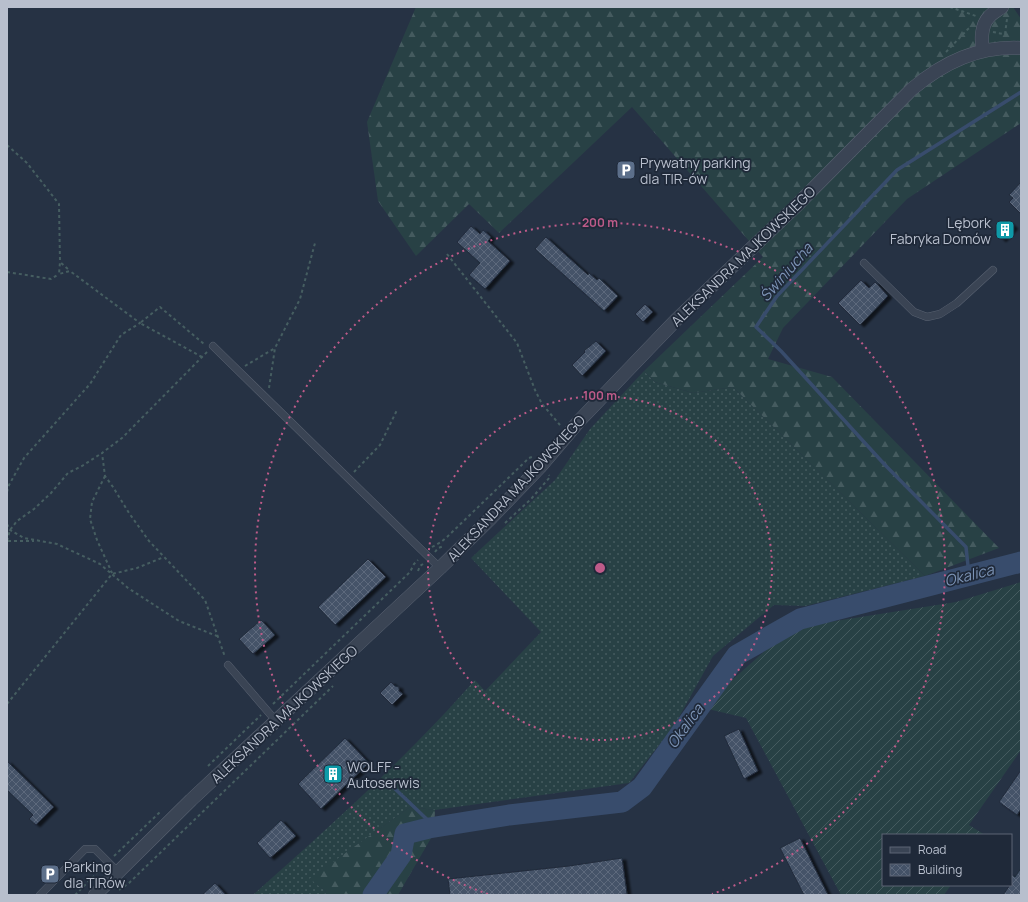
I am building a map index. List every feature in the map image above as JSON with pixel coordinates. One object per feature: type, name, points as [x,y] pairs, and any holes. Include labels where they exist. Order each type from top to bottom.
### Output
[{"type":"street","points":[[982,51],[982,35],[985,22],[989,17],[1005,10]]},
{"type":"street","name":"ALEKSANDRA MAJKOWSKIEGO","points":[[95,895],[191,800],[440,568],[491,518],[540,467],[580,420],[676,320],[794,208],[912,89],[925,78],[953,61],[982,51],[1005,48],[1021,48]]},
{"type":"lane","points":[[864,263],[914,312],[927,317],[940,314],[957,303],[992,270]]},
{"type":"lane","points":[[212,347],[268,399],[440,568]]},
{"type":"lane","points":[[228,666],[276,721]]},
{"type":"lane","points":[[40,895],[85,850],[96,849],[118,872]]},
{"type":"path","points":[[950,7],[976,16]]},
{"type":"path","points":[[1005,10],[1005,48]]},
{"type":"path","points":[[7,144],[27,163],[59,204],[60,262],[58,274]]},
{"type":"path","points":[[268,399],[275,348],[300,299],[315,243]]},
{"type":"path","points":[[447,254],[517,342],[535,390],[542,404],[568,433]]},
{"type":"path","points":[[60,262],[140,323],[202,357]]},
{"type":"path","points":[[7,272],[51,279],[58,274],[70,271]]},
{"type":"path","points":[[7,492],[24,458],[90,384],[121,335],[140,323],[160,307],[212,347],[122,438],[82,466],[68,473],[34,510],[17,521],[10,530],[7,541],[39,540]]},
{"type":"path","points":[[238,370],[275,348]]},
{"type":"path","points":[[348,478],[380,445],[397,410]]},
{"type":"path","points":[[102,453],[105,476],[129,513],[149,541],[205,600],[228,666]]},
{"type":"path","points":[[105,476],[92,502],[90,519],[97,540],[112,574]]},
{"type":"path","points":[[7,524],[10,530],[24,538],[57,544],[100,564],[128,588],[179,620],[218,636]]},
{"type":"path","points":[[7,704],[112,574],[137,568],[164,557]]},
{"type":"green space","points":[[416,7],[1013,7],[1021,19],[1021,123],[907,199],[783,328],[768,359],[832,377],[999,548],[925,576],[733,387],[693,393],[655,382],[644,371],[763,257],[632,107],[499,233],[469,204],[416,256],[378,201],[367,122]]},
{"type":"green space","points":[[644,371],[655,382],[693,393],[733,387],[925,576],[805,606],[774,605],[713,656],[674,726],[629,783],[435,810],[410,807],[310,879],[326,891],[324,895],[253,895],[316,839],[397,762],[432,727],[475,680],[485,691],[541,632],[471,558],[555,480],[590,429]]},
{"type":"green space","points":[[1021,582],[1021,750],[969,825],[983,834],[882,834],[882,886],[950,886],[944,895],[841,895],[746,718],[708,709],[723,688],[791,628],[956,602]]},
{"type":"green space","points":[[410,807],[435,810],[434,833],[398,895],[324,895],[326,891],[309,879]]},
{"type":"building","points":[[1021,182],[1021,214],[1009,202],[1013,198],[1009,195]]},
{"type":"building","name":"Lębork Fabryka Domów","points":[[1007,220],[1014,227],[1002,240],[995,232]]},
{"type":"building","points":[[471,226],[480,234],[483,230],[491,237],[488,241],[510,261],[485,289],[469,275],[480,263],[457,242]]},
{"type":"building","points":[[546,237],[588,275],[589,273],[597,280],[599,278],[618,296],[604,311],[535,249]]},
{"type":"building","points":[[861,280],[869,288],[875,282],[888,296],[860,325],[838,303]]},
{"type":"building","points":[[645,304],[653,312],[643,322],[635,314]]},
{"type":"building","points":[[596,341],[606,351],[582,376],[572,365],[585,352],[584,351]]},
{"type":"building","points":[[368,559],[386,577],[335,625],[318,607]]},
{"type":"building","points":[[261,620],[275,635],[253,654],[239,639]]},
{"type":"building","points":[[391,682],[395,686],[399,687],[399,691],[403,694],[392,705],[380,693]]},
{"type":"building","points":[[739,729],[758,771],[744,779],[724,736]]},
{"type":"building","name":"WOLFF - Autoserwis","points":[[345,738],[369,763],[321,809],[298,784]]},
{"type":"building","points":[[7,761],[54,807],[36,825],[29,819],[33,815],[7,790]]},
{"type":"building","points":[[1021,770],[1021,809],[1017,815],[999,802]]},
{"type":"building","points":[[281,820],[296,836],[270,858],[257,843]]},
{"type":"building","points":[[800,838],[828,895],[804,895],[780,848]]},
{"type":"building","points":[[622,858],[627,894],[450,895],[448,879],[569,866]]},
{"type":"building","points":[[1021,868],[1021,895],[1003,895],[1009,886],[1012,886],[1012,875],[1015,877]]},
{"type":"building","points":[[215,883],[226,895],[202,895]]},
{"type":"waterway","name":"Świniucha","points":[[969,575],[966,547],[885,465],[781,351],[756,327],[777,296],[897,170],[1021,92]]},
{"type":"waterway","name":"Okalica","points":[[373,895],[401,855],[405,834],[429,828],[509,815],[622,802],[642,787],[737,655],[800,619],[1021,562]]},
{"type":"waterway","points":[[391,785],[435,827]]},
{"type":"place","name":"Prywatny parking dla TIR-ów","points":[[626,170]]},
{"type":"place","name":"Lębork Fabryka Domów","points":[[1005,230]]},
{"type":"place","name":"WOLFF - Autoserwis","points":[[333,774]]},
{"type":"place","name":"Parking dla TIRów","points":[[50,874]]}]
